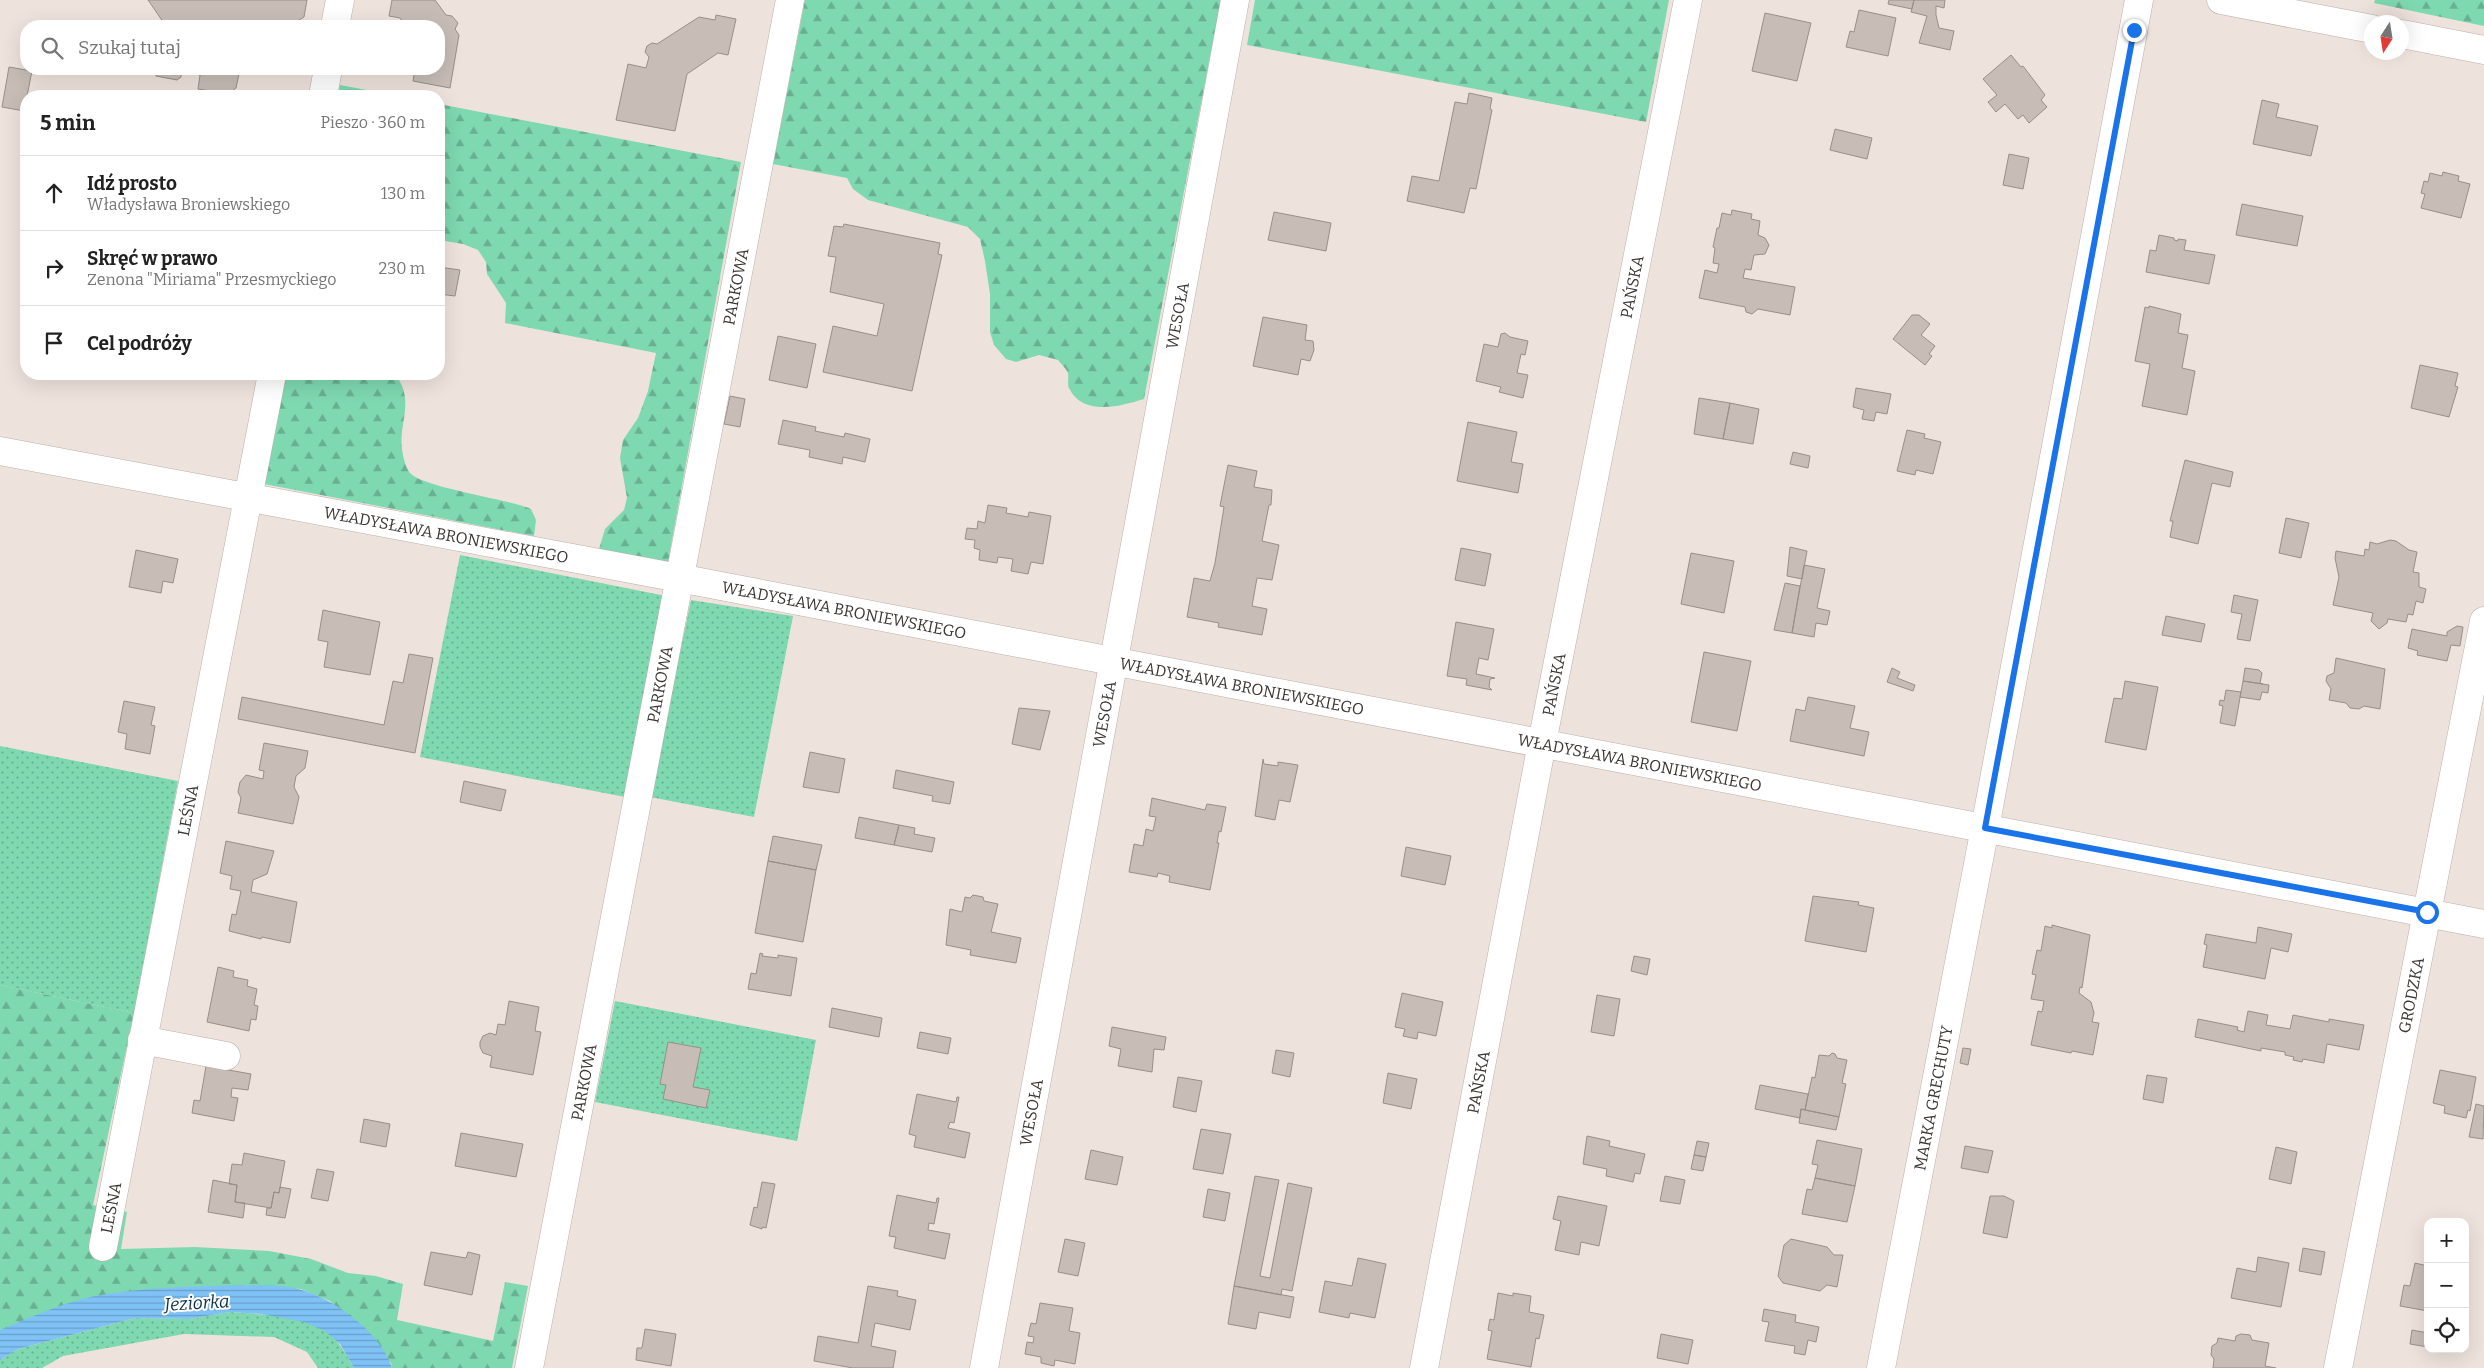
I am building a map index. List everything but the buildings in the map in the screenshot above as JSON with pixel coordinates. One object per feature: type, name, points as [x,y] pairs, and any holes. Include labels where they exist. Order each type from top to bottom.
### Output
[{"type":"street","points":[[337,20],[340,0]]},
{"type":"street","name":"PARKOWA","points":[[529,1368],[790,0]]},
{"type":"street","name":"WESOŁA","points":[[984,1368],[1235,0]]},
{"type":"street","name":"PAŃSKA","points":[[1424,1368],[1542,744],[1688,0]]},
{"type":"street","name":"MARKA GRECHUTY","points":[[1881,1368],[1985,828],[2139,0]]},
{"type":"street","points":[[2221,0],[2364,27]]},
{"type":"street","points":[[2409,35],[2484,50]]},
{"type":"street","points":[[324,90],[327,75]]},
{"type":"street","name":"LEŚNA","points":[[103,1247],[271,380]]},
{"type":"street","name":"WŁADYSŁAWA BRONIEWSKIEGO","points":[[0,451],[248,499],[679,578],[2484,924]]},
{"type":"street","name":"GRODZKA","points":[[2338,1368],[2484,621]]},
{"type":"street","points":[[142,1040],[226,1056]]},
{"type":"green space","points":[[805,0],[1221,0],[1144,399],[1114,406],[1093,406],[1083,403],[1075,397],[1068,386],[1068,373],[1058,360],[1039,355],[1016,362],[1006,359],[994,345],[990,332],[990,294],[980,239],[968,227],[868,200],[853,189],[847,178],[773,164]]},
{"type":"green space","points":[[1255,0],[1669,0],[1646,122],[1247,45]]},
{"type":"green space","points":[[2375,0],[2484,0],[2484,26],[2374,3]]},
{"type":"green space","points":[[340,85],[367,90],[339,90]]},
{"type":"green space","points":[[445,105],[741,162],[668,562],[599,549],[605,529],[624,510],[627,498],[620,458],[623,440],[638,418],[648,391],[656,353],[505,323],[506,303],[487,274],[486,262],[478,250],[463,244],[445,241]]},
{"type":"green space","points":[[284,380],[398,380],[405,395],[402,444],[403,455],[410,473],[430,483],[531,509],[536,520],[534,536],[264,484]]},
{"type":"green space","points":[[460,555],[666,596],[625,797],[420,757]]},
{"type":"green space","points":[[691,600],[793,616],[754,817],[650,797]]},
{"type":"green space","points":[[0,746],[178,781],[134,1013],[0,985]]},
{"type":"green space","points":[[0,985],[134,1013],[93,1205],[127,1212],[121,1249],[195,1247],[269,1251],[311,1259],[348,1273],[376,1276],[403,1284],[397,1320],[493,1341],[505,1282],[528,1286],[512,1368],[392,1368],[391,1363],[330,1301],[301,1289],[240,1285],[0,1330]]},
{"type":"green space","points":[[615,1001],[816,1040],[797,1141],[595,1102]]},
{"type":"green space","points":[[230,1312],[292,1318],[316,1326],[326,1331],[335,1339],[354,1368],[318,1368],[307,1352],[274,1337],[184,1334],[63,1356],[42,1368],[0,1368],[0,1360],[18,1349],[135,1318],[189,1319]]},
{"type":"water","name":"Jeziorka","points":[[240,1285],[295,1288],[329,1301],[368,1331],[387,1355],[392,1368],[354,1368],[340,1344],[325,1331],[304,1322],[261,1314],[230,1312],[189,1319],[135,1318],[18,1349],[0,1360],[0,1330],[67,1303],[127,1291]]},
{"type":"route","points":[[2134,30],[1985,828],[2427,912]]}]
